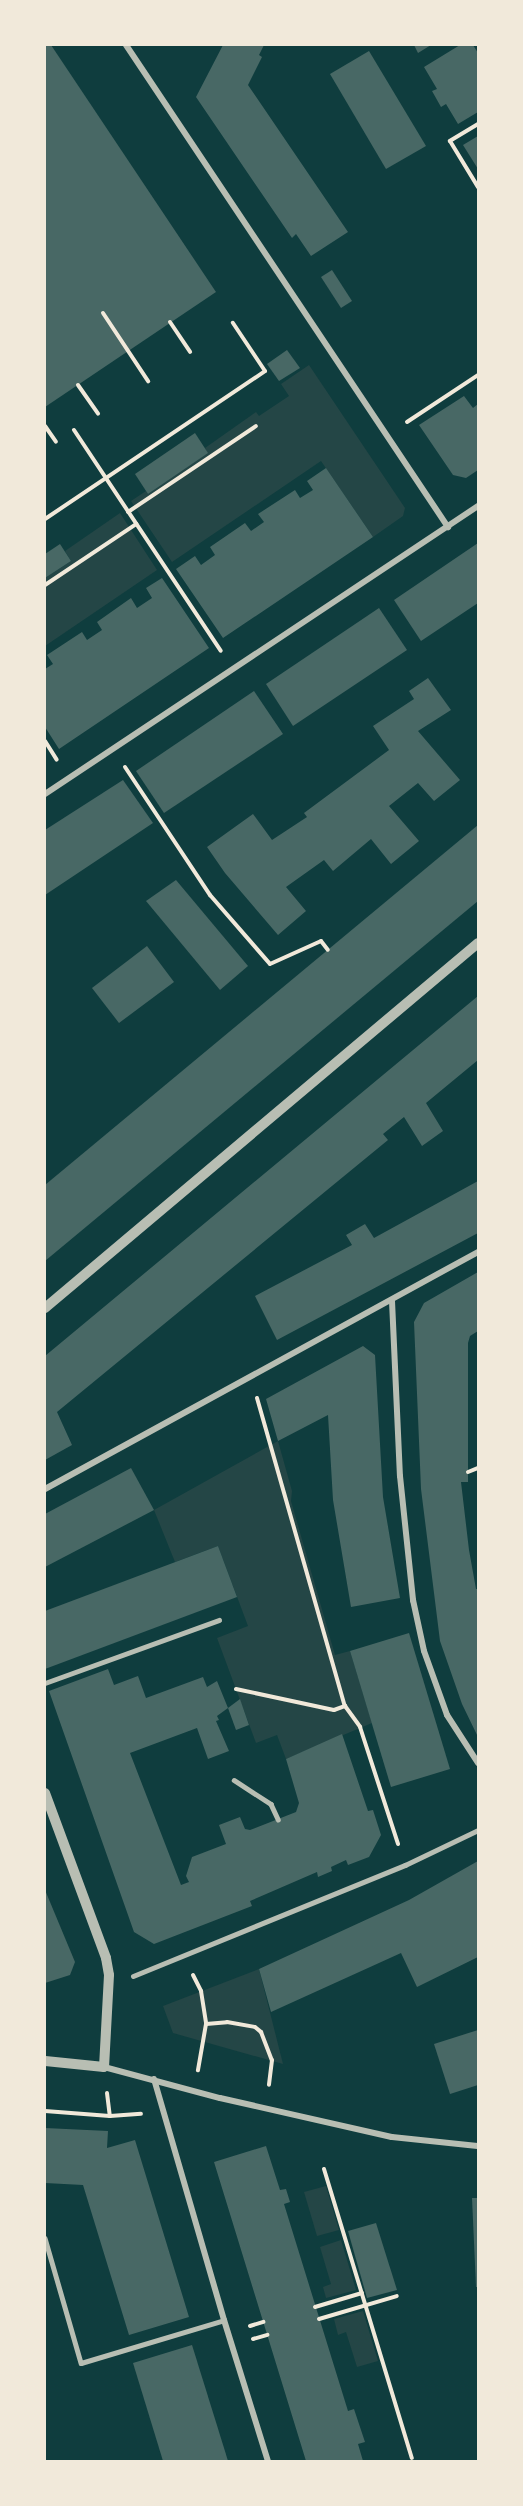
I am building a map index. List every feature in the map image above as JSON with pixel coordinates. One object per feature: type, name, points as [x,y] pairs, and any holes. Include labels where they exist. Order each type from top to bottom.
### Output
[{"type":"street","points":[[126,45],[448,526]]},
{"type":"street","points":[[45,794],[478,506]]},
{"type":"street","points":[[45,1308],[478,944]]},
{"type":"street","points":[[45,1489],[478,1252]]},
{"type":"street","points":[[392,1301],[400,1476],[413,1600],[424,1651],[447,1715],[478,1763]]},
{"type":"street","points":[[45,1793],[106,1958],[109,1975],[104,2067]]},
{"type":"street","points":[[133,1976],[405,1865],[478,1830]]},
{"type":"street","points":[[45,2061],[104,2067],[268,2110],[392,2137],[478,2146]]},
{"type":"street","points":[[154,2079],[224,2320],[268,2461]]},
{"type":"lane","points":[[45,1683],[219,1620]]},
{"type":"lane","points":[[234,1780],[271,1804],[278,1819]]},
{"type":"lane","points":[[45,2238],[81,2363],[224,2320]]},
{"type":"path","points":[[478,124],[450,141],[478,187]]},
{"type":"path","points":[[103,313],[148,381]]},
{"type":"path","points":[[171,322],[190,352]]},
{"type":"path","points":[[45,519],[265,371],[233,323]]},
{"type":"path","points":[[387,436],[478,375]]},
{"type":"path","points":[[78,385],[98,414]]},
{"type":"path","points":[[45,426],[56,442]]},
{"type":"path","points":[[128,512],[256,426]]},
{"type":"path","points":[[74,430],[233,669]]},
{"type":"path","points":[[45,585],[136,524]]},
{"type":"path","points":[[113,749],[210,895],[270,964],[321,941],[328,950]]},
{"type":"path","points":[[251,1377],[345,1706],[360,1727],[405,1865]]},
{"type":"path","points":[[468,1472],[478,1468]]},
{"type":"path","points":[[236,1689],[334,1710],[345,1706]]},
{"type":"path","points":[[183,1956],[201,1991],[206,2024],[195,2091]]},
{"type":"path","points":[[206,2024],[227,2022],[255,2027],[261,2032],[272,2060],[268,2110]]},
{"type":"path","points":[[45,2111],[110,2116]]},
{"type":"path","points":[[324,2169],[412,2458]]},
{"type":"path","points":[[315,2307],[362,2293]]},
{"type":"path","points":[[319,2319],[397,2296]]},
{"type":"shaded area","points":[[309,365],[405,508],[403,516],[373,537],[321,461],[172,562],[131,501],[146,491],[148,494],[207,453],[205,448],[256,412],[259,416],[289,396],[281,384]]},
{"type":"shaded area","points":[[120,513],[157,570],[45,646],[45,578],[71,561],[65,551]]},
{"type":"shaded area","points":[[278,1441],[292,1491],[291,1501],[335,1655],[350,1651],[372,1723],[286,1759],[277,1735],[256,1743],[217,1638],[248,1626],[218,1546],[175,1562],[154,1510]]},
{"type":"shaded area","points":[[259,1969],[283,2064],[173,2033],[163,2006]]},
{"type":"shaded area","points":[[326,2186],[339,2230],[317,2236],[304,2192]]},
{"type":"shaded area","points":[[341,2240],[356,2290],[326,2298],[323,2287],[331,2284],[320,2247]]},
{"type":"shaded area","points":[[363,2311],[378,2361],[357,2367],[346,2332],[338,2335],[334,2319]]},
{"type":"building","points":[[45,45],[51,45],[216,292],[45,407]]},
{"type":"building","points":[[223,45],[264,45],[259,55],[262,57],[248,85],[348,232],[311,256],[296,234],[292,238],[196,97]]},
{"type":"building","points":[[414,45],[431,45],[418,53]]},
{"type":"building","points":[[460,45],[473,45],[478,53],[478,112],[458,124],[446,104],[441,107],[432,91],[437,89],[424,67]]},
{"type":"building","points":[[369,51],[426,146],[386,169],[330,74]]},
{"type":"building","points":[[478,136],[478,169],[463,145]]},
{"type":"building","points":[[332,270],[352,301],[341,308],[321,277]]},
{"type":"building","points":[[287,350],[300,368],[279,381],[267,364]]},
{"type":"building","points":[[464,396],[473,408],[478,404],[478,470],[466,478],[453,475],[419,425]]},
{"type":"building","points":[[195,433],[208,453],[148,494],[135,474]]},
{"type":"building","points":[[326,468],[373,537],[223,638],[176,569],[195,556],[201,565],[215,555],[210,547],[245,523],[251,531],[264,522],[258,514],[295,490],[300,498],[313,490],[307,481]]},
{"type":"building","points":[[478,543],[478,603],[421,641],[394,600]]},
{"type":"building","points":[[60,544],[71,561],[45,578],[45,554]]},
{"type":"building","points":[[162,578],[209,648],[59,749],[45,727],[45,669],[53,664],[47,655],[82,632],[87,640],[102,630],[97,622],[131,598],[137,608],[152,598],[146,588]]},
{"type":"building","points":[[379,608],[407,650],[293,726],[266,684]]},
{"type":"building","points":[[428,678],[451,710],[418,731],[460,780],[434,801],[418,783],[389,806],[419,841],[391,864],[371,839],[333,871],[324,860],[286,887],[306,911],[278,935],[225,873],[207,847],[253,814],[272,840],[307,817],[304,813],[389,750],[373,726],[414,699],[409,691]]},
{"type":"building","points":[[254,691],[283,734],[164,813],[136,771]]},
{"type":"building","points":[[123,780],[153,823],[45,895],[45,830]]},
{"type":"building","points":[[478,825],[478,901],[45,1261],[45,1185]]},
{"type":"building","points":[[176,880],[248,966],[220,990],[146,901]]},
{"type":"building","points":[[147,946],[174,982],[119,1023],[92,988]]},
{"type":"building","points":[[478,996],[478,1060],[426,1103],[443,1131],[422,1146],[404,1117],[383,1134],[388,1140],[57,1412],[72,1445],[45,1460],[45,1356]]},
{"type":"building","points":[[478,1181],[478,1233],[277,1340],[255,1296],[352,1245],[346,1235],[365,1224],[374,1238]]},
{"type":"building","points":[[478,1272],[478,1331],[470,1336],[468,1343],[468,1482],[461,1482],[469,1550],[476,1589],[478,1589],[478,1737],[462,1704],[440,1641],[421,1489],[414,1322],[424,1303]]},
{"type":"building","points":[[363,1346],[375,1355],[383,1497],[400,1598],[351,1607],[333,1500],[328,1415],[278,1441],[266,1399]]},
{"type":"building","points":[[131,1468],[154,1510],[45,1567],[45,1514]]},
{"type":"building","points":[[218,1546],[237,1597],[45,1669],[45,1611]]},
{"type":"building","points":[[409,1633],[450,1769],[391,1787],[350,1651]]},
{"type":"building","points":[[108,1669],[114,1685],[138,1676],[146,1698],[203,1677],[207,1687],[217,1681],[228,1708],[217,1716],[219,1720],[216,1721],[229,1751],[208,1759],[197,1728],[130,1753],[181,1885],[189,1882],[186,1876],[192,1857],[226,1844],[219,1825],[240,1817],[245,1829],[250,1830],[296,1812],[299,1803],[286,1759],[342,1734],[368,1811],[373,1810],[381,1835],[369,1857],[348,1865],[346,1860],[331,1867],[332,1871],[318,1877],[317,1872],[250,1901],[252,1906],[154,1944],[134,1932],[49,1691]]},
{"type":"building","points":[[240,1699],[249,1725],[236,1730],[228,1708]]},
{"type":"building","points":[[478,1861],[478,1957],[417,1987],[401,1953],[271,2012],[259,1969],[409,1900]]},
{"type":"building","points":[[45,1890],[75,1962],[70,1975],[45,1983]]},
{"type":"building","points":[[478,2030],[478,2085],[450,2094],[434,2044]]},
{"type":"building","points":[[45,2128],[108,2131],[107,2148],[135,2140],[189,2317],[129,2335],[83,2185],[45,2183]]},
{"type":"building","points":[[266,2146],[280,2190],[286,2189],[290,2202],[284,2204],[348,2411],[354,2409],[365,2442],[358,2444],[363,2461],[306,2461],[214,2162]]},
{"type":"building","points":[[472,2198],[478,2198],[478,2287],[476,2287]]},
{"type":"building","points":[[376,2223],[397,2290],[367,2298],[348,2231]]},
{"type":"building","points":[[192,2345],[228,2461],[163,2461],[133,2363]]}]
